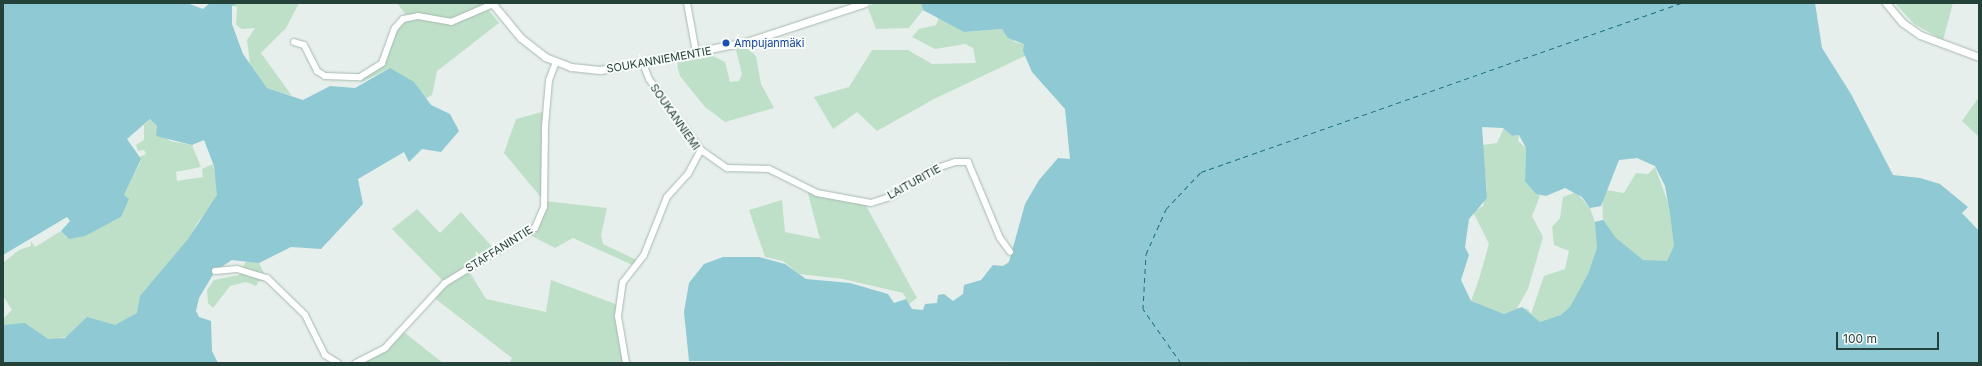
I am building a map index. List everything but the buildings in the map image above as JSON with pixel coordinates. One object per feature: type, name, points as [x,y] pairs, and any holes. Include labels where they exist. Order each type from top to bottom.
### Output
[{"type":"street","points":[[687,3],[696,52]]},
{"type":"street","name":"SOUKANNIEMENTIE","points":[[556,62],[590,70],[643,63],[746,42],[864,3]]},
{"type":"street","points":[[1886,3],[1903,23],[1920,35],[1979,57]]},
{"type":"street","points":[[294,42],[304,45],[317,71],[325,76],[360,77],[382,63],[394,28],[403,19],[418,16],[451,22],[492,4],[533,49],[556,62]]},
{"type":"street","name":"STAFFANINTIE","points":[[356,363],[385,348],[445,283],[535,228],[544,207],[545,126],[549,80],[556,62]]},
{"type":"street","name":"SOUKANNIEMI","points":[[626,363],[618,316],[623,282],[644,255],[667,197],[688,174],[701,150],[649,79],[643,63]]},
{"type":"street","name":"LAITURITIE","points":[[701,150],[727,168],[769,169],[812,192],[871,203],[890,197],[934,169],[955,162],[968,162],[1000,238],[1010,252]]},
{"type":"street","points":[[215,271],[237,269],[267,278],[302,311],[325,354],[338,363]]},
{"type":"green space","points":[[224,3],[299,3],[286,28],[261,53],[292,96],[267,88],[250,64],[247,40],[255,28],[242,29],[236,25],[237,7]]},
{"type":"green space","points":[[397,3],[483,3],[499,23],[437,71],[432,95],[425,99],[416,85],[388,69],[360,83],[378,64],[399,20],[406,15]]},
{"type":"green space","points":[[874,3],[921,3],[923,10],[909,28],[876,29],[868,8]]},
{"type":"green space","points":[[1895,3],[1953,3],[1943,40],[1914,24]]},
{"type":"green space","points":[[939,17],[964,32],[1002,29],[1015,42],[1024,44],[1025,56],[934,99],[877,131],[857,112],[833,129],[814,97],[849,87],[872,50],[908,50],[932,64],[976,63],[973,48],[965,44],[935,49],[912,37],[919,29],[936,25]]},
{"type":"green space","points":[[747,48],[756,56],[761,84],[774,108],[725,122],[705,107],[680,76],[676,62],[711,55],[725,62],[730,82],[739,81],[742,74],[736,50]]},
{"type":"green space","points":[[1979,97],[1979,137],[1962,121]]},
{"type":"green space","points":[[546,111],[544,201],[504,153],[516,119]]},
{"type":"green space","points":[[150,119],[170,141],[192,145],[201,167],[176,172],[177,181],[203,177],[202,169],[213,164],[215,175],[229,186],[198,222],[144,323],[60,338],[58,342],[4,326],[3,319],[12,310],[3,296],[3,263],[19,250],[31,246],[31,241],[35,247],[61,231],[69,239],[105,219],[112,222],[121,217],[124,195],[141,160],[139,157],[146,154],[144,150],[138,151],[136,145],[144,140],[144,125]]},
{"type":"green space","points":[[1504,128],[1512,136],[1519,135],[1518,141],[1526,148],[1525,181],[1540,196],[1532,216],[1543,237],[1528,289],[1517,308],[1528,309],[1531,314],[1544,276],[1565,269],[1569,251],[1554,245],[1552,227],[1560,218],[1563,197],[1576,192],[1590,208],[1595,222],[1603,220],[1602,197],[1606,190],[1624,193],[1636,173],[1648,174],[1655,167],[1687,254],[1588,309],[1531,331],[1453,294],[1462,285],[1471,301],[1479,279],[1489,244],[1473,212],[1483,206],[1487,190],[1482,145],[1497,143]]},
{"type":"green space","points":[[807,190],[864,202],[917,298],[909,304],[903,293],[843,279],[799,274],[783,261],[765,257],[749,210],[782,200],[785,232],[820,239]]},
{"type":"green space","points":[[544,201],[607,208],[601,235],[603,244],[641,262],[637,267],[573,238],[555,248],[526,233],[535,228]]},
{"type":"green space","points":[[417,209],[440,233],[461,212],[495,250],[467,268],[486,299],[546,312],[551,280],[618,305],[626,363],[509,363],[512,358],[432,296],[445,283],[392,229]]},
{"type":"green space","points":[[246,261],[259,263],[268,281],[259,281],[256,286],[246,282],[230,286],[213,308],[208,303],[207,290],[214,280],[239,275]]},
{"type":"green space","points":[[400,329],[443,363],[356,363],[385,348]]},
{"type":"water","points":[[3,3],[187,3],[203,9],[210,3],[238,3],[232,6],[232,24],[243,54],[267,88],[303,100],[330,86],[355,88],[390,68],[414,82],[431,105],[450,114],[459,131],[441,152],[422,149],[409,162],[404,152],[358,179],[363,204],[321,249],[291,247],[259,263],[232,260],[215,271],[199,298],[196,311],[199,317],[211,321],[212,351],[218,363],[3,363],[3,325],[25,323],[48,339],[65,338],[87,317],[115,325],[137,313],[140,296],[188,239],[217,195],[214,166],[204,140],[192,145],[156,136],[157,126],[150,119],[127,139],[141,159],[124,195],[129,199],[121,217],[85,236],[69,239],[61,231],[70,221],[67,217],[3,255]]},
{"type":"water","points":[[921,3],[1815,3],[1822,48],[1851,94],[1893,175],[1920,178],[1940,184],[1968,207],[1962,213],[1979,231],[1979,363],[689,361],[684,312],[689,283],[704,264],[723,257],[759,257],[785,264],[806,279],[850,283],[888,294],[894,303],[906,299],[912,309],[923,310],[925,304],[937,303],[938,295],[944,294],[953,301],[963,294],[964,285],[981,280],[993,265],[1003,266],[1009,262],[1025,204],[1039,180],[1058,158],[1070,159],[1065,109],[1032,72],[1023,51],[1024,44],[1008,38],[1002,29],[964,32],[923,10]],"holes":[[[1482,127],[1503,128],[1512,136],[1519,135],[1526,148],[1525,181],[1536,194],[1546,196],[1565,188],[1582,197],[1590,208],[1601,206],[1619,160],[1637,158],[1655,166],[1665,186],[1670,213],[1674,246],[1667,261],[1643,260],[1616,238],[1603,220],[1595,222],[1597,248],[1588,274],[1570,307],[1561,315],[1540,322],[1522,307],[1504,314],[1471,301],[1461,280],[1469,255],[1465,247],[1469,219],[1487,198]]]},
{"type":"ferry route","points":[[1181,363],[1143,309],[1146,254],[1166,209],[1201,172],[1681,3]]},
{"type":"place","name":"Ampujanmäki","points":[[726,43]]}]
